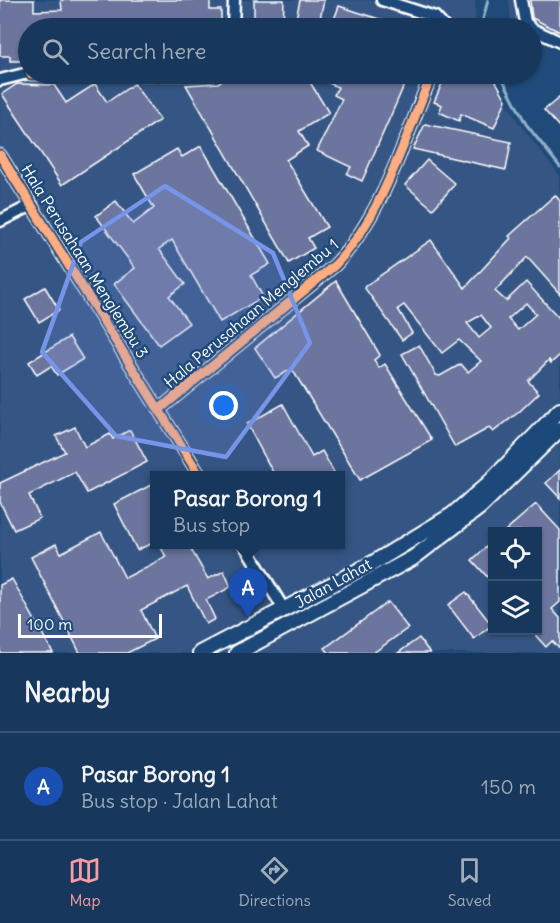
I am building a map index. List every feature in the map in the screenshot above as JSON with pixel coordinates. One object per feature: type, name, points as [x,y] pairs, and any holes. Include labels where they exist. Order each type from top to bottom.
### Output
[{"type":"main road","points":[[200,653],[283,608],[374,563],[452,515],[489,483],[560,410]]},
{"type":"main road","name":"Jalan Lahat","points":[[237,653],[413,558],[480,507],[560,429]]},
{"type":"main road","points":[[214,653],[269,622],[283,608]]},
{"type":"street","points":[[233,18],[234,0]]},
{"type":"street","points":[[382,0],[436,18]]},
{"type":"street","points":[[521,0],[524,18]]},
{"type":"street","points":[[542,34],[560,42]]},
{"type":"street","points":[[0,80],[18,76]]},
{"type":"street","name":"Hala Perusahaan Menglembu 1","points":[[160,409],[335,265],[351,249],[375,208],[428,84]]},
{"type":"street","name":"Hala Perusahaan Menglembu 3","points":[[0,155],[197,471]]},
{"type":"street","points":[[0,221],[32,205]]},
{"type":"street","points":[[247,549],[283,608]]},
{"type":"highlighted area","points":[[165,186],[273,253],[310,343],[226,457],[116,436],[42,352],[81,242]]},
{"type":"shaded area","points":[[0,0],[475,0],[475,18],[18,18],[18,84],[496,84],[518,122],[560,176],[560,653],[0,653]]},
{"type":"shaded area","points":[[509,0],[560,0],[560,46],[542,34],[542,18],[510,18]]},
{"type":"building","points":[[0,0],[34,0],[34,11],[62,10],[61,0],[210,0],[210,10],[221,10],[221,18],[18,18],[18,61],[10,61],[10,56],[0,56]]},
{"type":"building","points":[[254,0],[284,0],[283,18],[254,18]]},
{"type":"building","points":[[300,0],[324,0],[320,18],[296,18]]},
{"type":"building","points":[[530,0],[560,0],[560,32],[542,23],[542,18],[532,18]]},
{"type":"building","points":[[339,6],[376,18],[335,18]]},
{"type":"building","points":[[17,84],[54,85],[66,103],[95,84],[107,102],[134,84],[160,120],[62,185],[2,94]]},
{"type":"building","points":[[311,84],[329,113],[299,131],[308,146],[286,160],[327,227],[308,238],[314,248],[289,263],[186,85]]},
{"type":"building","points":[[331,84],[405,84],[362,181],[347,174],[351,167],[317,151],[342,99],[334,95],[338,87]]},
{"type":"building","points":[[442,84],[497,84],[506,100],[494,128],[461,114],[459,121],[439,112],[442,105],[434,102]]},
{"type":"building","points":[[560,97],[560,128],[544,110]]},
{"type":"building","points":[[425,124],[511,142],[506,170],[413,149]]},
{"type":"building","points":[[201,146],[270,264],[251,275],[263,297],[220,322],[172,240],[159,249],[185,284],[169,296],[189,323],[159,345],[114,284],[135,268],[96,216],[116,201],[133,224],[154,208],[134,174],[177,149],[182,157]]},
{"type":"building","points":[[427,160],[455,184],[433,209],[405,185]]},
{"type":"building","points":[[555,195],[560,201],[560,294],[527,257],[495,291],[506,301],[526,282],[560,319],[560,355],[551,363],[549,360],[528,381],[539,393],[519,412],[493,432],[489,428],[455,447],[402,354],[419,345],[436,375],[440,376],[461,364],[468,372],[481,361],[459,340],[442,353],[404,305],[398,309],[412,333],[402,340],[364,287],[431,240],[465,288],[511,238],[509,236]],"holes":[[[526,303],[536,314],[518,330],[508,319]],[[481,315],[491,328],[479,338],[467,323]]]},
{"type":"building","points":[[336,281],[380,355],[374,360],[379,368],[385,364],[432,440],[360,480],[292,369],[275,378],[255,348]]},
{"type":"building","points":[[45,287],[59,310],[39,322],[25,299]]},
{"type":"building","points":[[69,337],[83,359],[57,375],[51,366],[37,375],[29,362]]},
{"type":"building","points":[[283,404],[312,457],[322,451],[333,471],[272,471],[247,424]]},
{"type":"building","points":[[75,427],[85,447],[110,434],[113,439],[130,430],[147,462],[87,493],[75,472],[29,495],[40,518],[14,530],[0,502],[0,483],[65,452],[56,436]]},
{"type":"building","points":[[560,470],[560,498],[546,483]]},
{"type":"building","points":[[150,486],[150,544],[137,550],[114,504]]},
{"type":"building","points":[[536,504],[560,530],[560,602],[552,609],[560,618],[560,649],[552,641],[546,647],[536,636],[542,635],[542,527],[510,527]]},
{"type":"building","points":[[101,532],[125,578],[166,557],[162,549],[191,549],[208,579],[224,571],[231,587],[206,600],[215,619],[206,624],[187,586],[141,610],[155,639],[127,653],[80,653],[31,557],[56,544],[61,553]]},
{"type":"building","points":[[488,546],[488,578],[472,560]]},
{"type":"building","points":[[12,579],[53,653],[0,653],[0,585]]},
{"type":"building","points":[[466,592],[488,620],[488,628],[474,639],[448,605]]},
{"type":"building","points":[[388,602],[408,628],[373,653],[329,653],[325,648]]},
{"type":"building","points":[[419,638],[430,653],[398,653]]},
{"type":"waterway","points":[[483,18],[488,0]]},
{"type":"waterway","points":[[505,84],[526,124],[560,167]]},
{"type":"cycle path","points":[[160,409],[335,265],[352,245],[380,199],[428,84]]},
{"type":"cycle path","points":[[0,155],[197,471]]},
{"type":"place","name":"Pasar Borong 1","points":[[248,618]]}]
